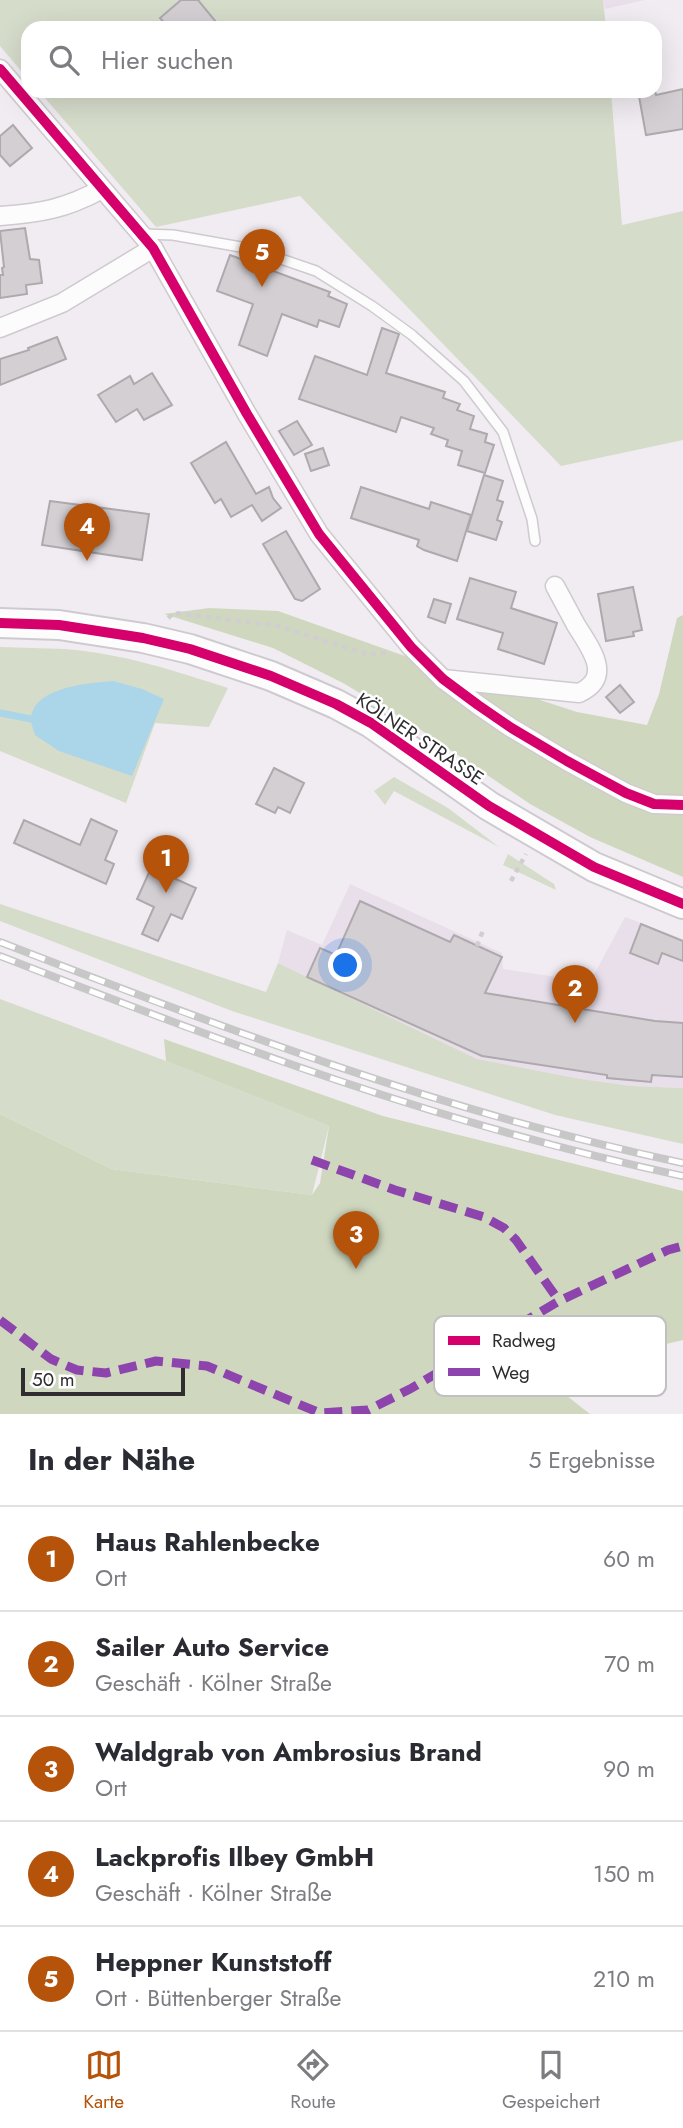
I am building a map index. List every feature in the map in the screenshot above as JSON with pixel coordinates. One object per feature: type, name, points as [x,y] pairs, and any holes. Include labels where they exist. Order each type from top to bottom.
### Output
[{"type":"main road","name":"KÖLNER STRASSE","points":[[0,623],[59,625],[143,638],[232,662],[271,676],[336,704],[371,723],[489,806],[594,867],[683,904]]},
{"type":"street","points":[[0,69],[21,94]]},
{"type":"street","points":[[24,98],[147,241],[319,534],[386,618],[443,678],[510,727],[626,793],[654,804],[683,805]]},
{"type":"street","points":[[0,216],[33,214],[75,204],[102,190]]},
{"type":"street","points":[[0,328],[62,303],[147,241]]},
{"type":"street","points":[[443,678],[579,693],[590,688],[596,677],[597,660],[555,586]]},
{"type":"lane","points":[[147,241],[173,235],[252,249],[316,271],[412,335],[464,381],[503,432],[532,519],[535,541]]},
{"type":"path","points":[[143,638],[174,613],[274,625],[370,655]]},
{"type":"path","points":[[511,881],[530,847]]},
{"type":"path","points":[[477,946],[484,928]]},
{"type":"shaded area","points":[[603,0],[645,0],[605,9]]},
{"type":"shaded area","points":[[350,884],[502,953],[503,969],[590,982],[625,917],[683,939],[683,1088],[632,1086],[581,1079],[477,1059],[278,963],[287,930],[322,945]]},
{"type":"green space","points":[[0,0],[603,0],[605,21],[21,21],[21,71],[0,46]]},
{"type":"green space","points":[[45,98],[612,98],[622,225],[683,211],[683,440],[561,466],[300,196],[156,227]]},
{"type":"green space","points":[[209,608],[278,611],[577,712],[647,725],[659,694],[677,618],[683,615],[683,877],[590,837],[530,804],[415,726],[343,683],[273,648],[164,614]]},
{"type":"green space","points":[[0,647],[65,649],[107,654],[228,688],[209,727],[155,723],[126,803],[0,751]]},
{"type":"green space","points":[[394,777],[448,808],[499,847],[394,791],[385,805],[374,791]]},
{"type":"green space","points":[[508,854],[554,884],[556,890],[503,865]]},
{"type":"green space","points":[[0,904],[266,992],[278,963],[477,1059],[581,1079],[632,1086],[683,1088],[683,1144],[555,1115],[232,1011],[0,921]]},
{"type":"green space","points":[[0,999],[329,1126],[312,1195],[112,1169],[0,1114]]},
{"type":"green space","points":[[164,1039],[383,1116],[683,1191],[683,1340],[666,1344],[666,1316],[434,1316],[434,1396],[567,1396],[590,1414],[0,1414],[0,1114],[112,1169],[312,1195],[320,1183],[329,1126],[166,1061]]},
{"type":"water","points":[[113,681],[142,689],[164,699],[132,776],[59,751],[35,735],[31,723],[34,708],[51,693],[77,685]]},
{"type":"building","points":[[181,0],[198,0],[215,21],[163,21],[160,18]]},
{"type":"building","points":[[683,89],[683,129],[646,135],[639,98],[662,98],[662,94]]},
{"type":"building","points":[[13,125],[32,148],[10,166],[0,155],[0,136]]},
{"type":"building","points":[[25,228],[30,259],[39,260],[42,283],[26,285],[27,294],[0,298],[0,275],[3,275],[4,267],[0,231]]},
{"type":"building","points":[[230,255],[330,292],[328,296],[347,304],[339,327],[319,320],[317,327],[282,314],[267,356],[239,345],[253,304],[217,291]]},
{"type":"building","points":[[382,328],[399,334],[386,373],[445,392],[443,398],[460,404],[457,410],[474,416],[470,429],[487,434],[485,442],[494,445],[485,473],[458,465],[462,451],[446,446],[448,440],[431,434],[434,428],[401,417],[396,432],[299,399],[315,356],[367,375]]},
{"type":"building","points":[[57,337],[66,359],[0,385],[0,359]]},
{"type":"building","points":[[152,373],[172,405],[144,420],[137,409],[116,422],[98,395],[130,376],[134,384]]},
{"type":"building","points":[[297,421],[312,445],[294,455],[279,431]]},
{"type":"building","points":[[226,442],[256,494],[269,487],[281,508],[262,521],[252,505],[231,517],[221,499],[215,503],[191,463]]},
{"type":"building","points":[[323,448],[329,465],[311,471],[305,454]]},
{"type":"building","points":[[484,475],[503,481],[497,500],[503,502],[497,520],[502,522],[496,540],[467,531]]},
{"type":"building","points":[[361,487],[429,509],[431,502],[471,515],[457,561],[424,550],[417,546],[419,540],[351,518]]},
{"type":"building","points":[[50,501],[149,514],[142,560],[42,545]]},
{"type":"building","points":[[286,531],[320,589],[302,601],[295,599],[263,544]]},
{"type":"building","points":[[470,578],[516,592],[511,608],[557,623],[544,664],[498,649],[503,633],[457,619]]},
{"type":"building","points":[[633,587],[642,630],[633,632],[634,636],[606,641],[598,594]]},
{"type":"building","points":[[434,599],[451,604],[445,623],[428,617]]},
{"type":"building","points":[[620,685],[634,702],[620,713],[606,697]]},
{"type":"building","points":[[274,768],[304,783],[290,813],[278,807],[275,813],[256,804]]},
{"type":"building","points":[[91,819],[117,831],[105,860],[114,864],[106,884],[14,843],[24,820],[80,845]]},
{"type":"building","points":[[151,868],[196,888],[182,919],[171,914],[158,941],[142,934],[154,907],[137,899]]},
{"type":"building","points":[[360,901],[450,942],[454,935],[502,957],[485,993],[655,1021],[683,1023],[683,1077],[652,1075],[651,1082],[607,1078],[607,1075],[482,1056],[307,977],[320,948],[336,955]]},
{"type":"building","points":[[641,924],[683,941],[683,961],[662,953],[658,964],[630,953]]},
{"type":"waterway","points":[[0,713],[31,719]]},
{"type":"railway","points":[[0,942],[252,1037],[422,1094],[508,1120],[683,1163]]},
{"type":"railway","points":[[0,956],[253,1051],[423,1108],[595,1156],[683,1176]]},
{"type":"marked path","points":[[312,1160],[395,1190],[484,1217],[504,1228],[516,1240],[559,1301]]},
{"type":"marked path","points":[[534,1316],[559,1301],[668,1250],[683,1246]]},
{"type":"marked path","points":[[0,1320],[51,1359],[77,1370],[106,1373],[156,1361],[207,1366],[320,1413],[368,1410],[434,1375]]},
{"type":"cycle path","points":[[0,69],[21,94]]},
{"type":"cycle path","points":[[25,98],[153,248],[319,534],[411,647],[443,679],[478,705],[567,761],[626,793],[654,804],[683,805]]},
{"type":"cycle path","points":[[0,623],[59,625],[143,638],[190,649],[271,676],[336,704],[371,723],[489,806],[594,867],[683,904]]},
{"type":"place","name":"Heppner Kunststoff","points":[[262,287]]},
{"type":"place","name":"Lackprofis Ilbey GmbH","points":[[87,561]]},
{"type":"place","name":"Haus Rahlenbecke","points":[[166,893]]},
{"type":"place","name":"Sailer Auto Service","points":[[575,1023]]},
{"type":"place","name":"Waldgrab von Ambrosius Brand","points":[[356,1269]]}]
